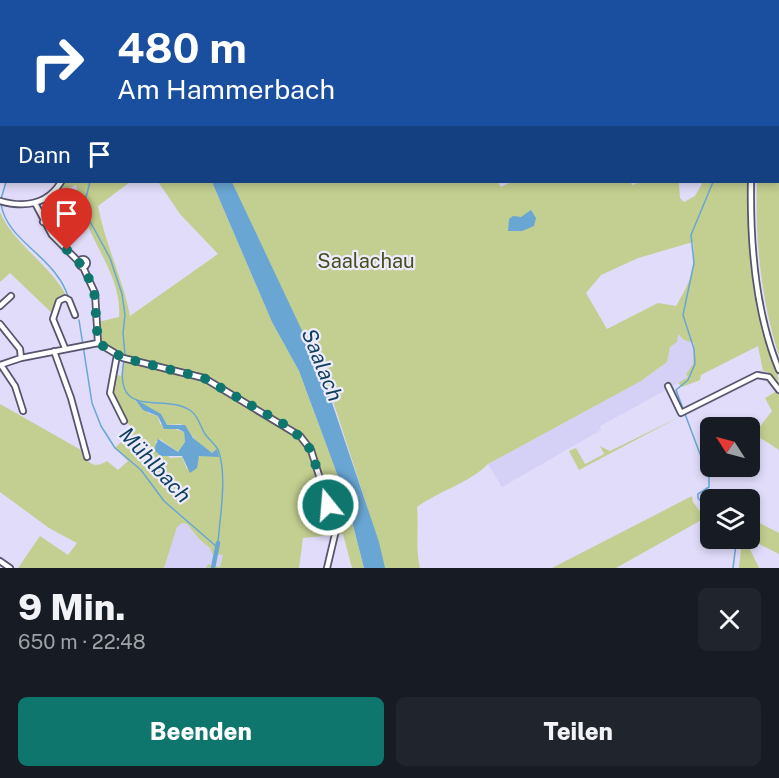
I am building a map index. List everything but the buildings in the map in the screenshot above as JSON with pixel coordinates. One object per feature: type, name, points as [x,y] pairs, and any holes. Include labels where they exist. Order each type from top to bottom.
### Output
[{"type":"street","points":[[2,201],[21,205],[35,203],[51,195],[60,183]]},
{"type":"street","points":[[751,183],[754,266],[764,325],[779,370]]},
{"type":"street","points":[[35,203],[43,222],[52,235],[81,265],[95,293],[98,343]]},
{"type":"street","points":[[43,222],[69,206]]},
{"type":"street","points":[[0,306],[11,296]]},
{"type":"street","points":[[65,348],[53,318],[59,301],[65,298],[69,300],[75,315]]},
{"type":"street","points":[[0,324],[20,349],[21,358]]},
{"type":"street","points":[[22,411],[15,386],[1,365],[65,348],[98,343],[117,355],[204,378],[300,435],[311,450],[334,523],[335,536],[327,568]]},
{"type":"street","points":[[54,351],[71,398],[84,453],[87,457]]},
{"type":"street","points":[[117,355],[110,393],[124,421]]},
{"type":"street","points":[[668,386],[681,413],[757,375],[769,377],[779,390]]},
{"type":"street","points":[[0,561],[10,568]]},
{"type":"shaded area","points":[[677,333],[684,340],[694,342],[693,364],[686,374],[688,377],[673,386],[672,391],[684,415],[679,417],[666,390],[600,426],[601,430],[502,487],[488,464],[641,381],[662,366]]},
{"type":"shaded area","points":[[182,523],[187,524],[200,540],[223,555],[220,567],[209,564],[206,568],[164,568],[177,526]]},
{"type":"green space","points":[[57,183],[129,183],[98,206],[130,316],[218,254],[180,214],[159,183],[212,183],[272,322],[299,371],[346,498],[364,568],[352,568],[343,534],[303,538],[299,568],[206,568],[208,564],[220,567],[223,555],[212,554],[210,548],[187,524],[182,523],[177,527],[164,568],[18,568],[40,536],[68,555],[77,543],[49,528],[0,492],[0,404],[81,450],[82,456],[91,463],[96,465],[107,461],[118,470],[128,461],[115,448],[133,430],[110,397],[113,374],[121,376],[125,356],[121,357],[98,343],[98,322],[119,317],[116,290],[84,216],[76,185],[51,195]],"holes":[[[146,407],[162,416],[167,425],[181,424],[204,449],[212,453],[217,449],[215,456],[202,454],[187,469],[182,457],[170,458],[155,442],[160,439],[178,452],[185,442],[184,432],[160,424],[158,416],[148,413]]]},
{"type":"green space","name":"Saalachau","points":[[232,183],[499,183],[501,187],[509,183],[631,183],[633,185],[679,183],[680,198],[684,202],[695,196],[702,183],[749,183],[755,288],[761,324],[777,370],[779,386],[768,372],[763,371],[758,346],[701,375],[700,380],[682,387],[678,383],[688,377],[686,374],[693,364],[694,343],[684,340],[678,334],[677,342],[670,347],[667,362],[641,381],[488,464],[472,476],[417,507],[420,568],[383,568],[367,506],[333,401]],"holes":[[[693,242],[694,260],[691,276],[676,306],[658,303],[607,329],[586,293],[601,275],[638,258]]]},
{"type":"green space","points":[[757,183],[779,183],[779,356],[760,270]]},
{"type":"green space","points":[[0,212],[14,235],[52,275],[67,297],[61,299],[54,315],[10,273],[0,282]]},
{"type":"green space","points":[[777,391],[779,394],[779,450],[760,438],[760,426],[772,411],[765,398]]},
{"type":"green space","points":[[679,417],[579,470],[569,451],[576,448],[585,464],[604,454],[600,446],[610,451]]},
{"type":"green space","points":[[692,496],[693,502],[700,511],[700,521],[616,568],[552,568]]},
{"type":"green space","points":[[760,523],[779,533],[779,554],[760,544]]},
{"type":"green space","points":[[741,549],[750,549],[759,568],[739,568]]},
{"type":"water","points":[[212,183],[232,183],[322,373],[379,542],[385,568],[364,568],[346,498],[299,371],[272,322]]},
{"type":"water","points":[[531,210],[536,218],[534,226],[522,231],[508,231],[509,219],[513,216],[521,217]]},
{"type":"water","points":[[135,399],[161,414],[167,425],[185,425],[193,438],[212,453],[217,449],[219,457],[199,456],[197,468],[190,473],[182,456],[161,456],[154,450],[158,439],[178,452],[185,442],[184,432],[178,429],[164,429],[158,416],[143,410]]},
{"type":"waterway","points":[[1,199],[6,183]]},
{"type":"waterway","points":[[90,183],[84,205],[86,214],[110,258],[122,294],[125,315],[123,333],[125,355]]},
{"type":"waterway","points":[[706,489],[709,487],[709,478],[676,390],[688,380],[695,364],[694,349],[683,315],[694,263],[691,235],[713,183]]},
{"type":"waterway","points":[[1,204],[4,215],[17,235],[51,268],[69,298]]},
{"type":"waterway","name":"Mühlbach","points":[[79,320],[92,403],[101,426],[115,448],[141,470],[164,501],[217,547]]},
{"type":"waterway","points":[[124,360],[122,379],[126,391],[133,398],[143,402],[180,406],[191,411],[198,419],[205,434],[218,449],[223,485],[218,543]]},
{"type":"waterway","points":[[700,493],[698,498],[700,500]]},
{"type":"waterway","points":[[213,568],[218,543]]},
{"type":"waterway","points":[[733,568],[735,549]]},
{"type":"route","points":[[67,250],[83,267],[83,272],[94,289],[98,312],[98,343],[129,360],[204,378],[292,429],[300,435],[311,450],[328,505]]},
{"type":"water label","name":"Saalach","points":[[322,365]]}]
